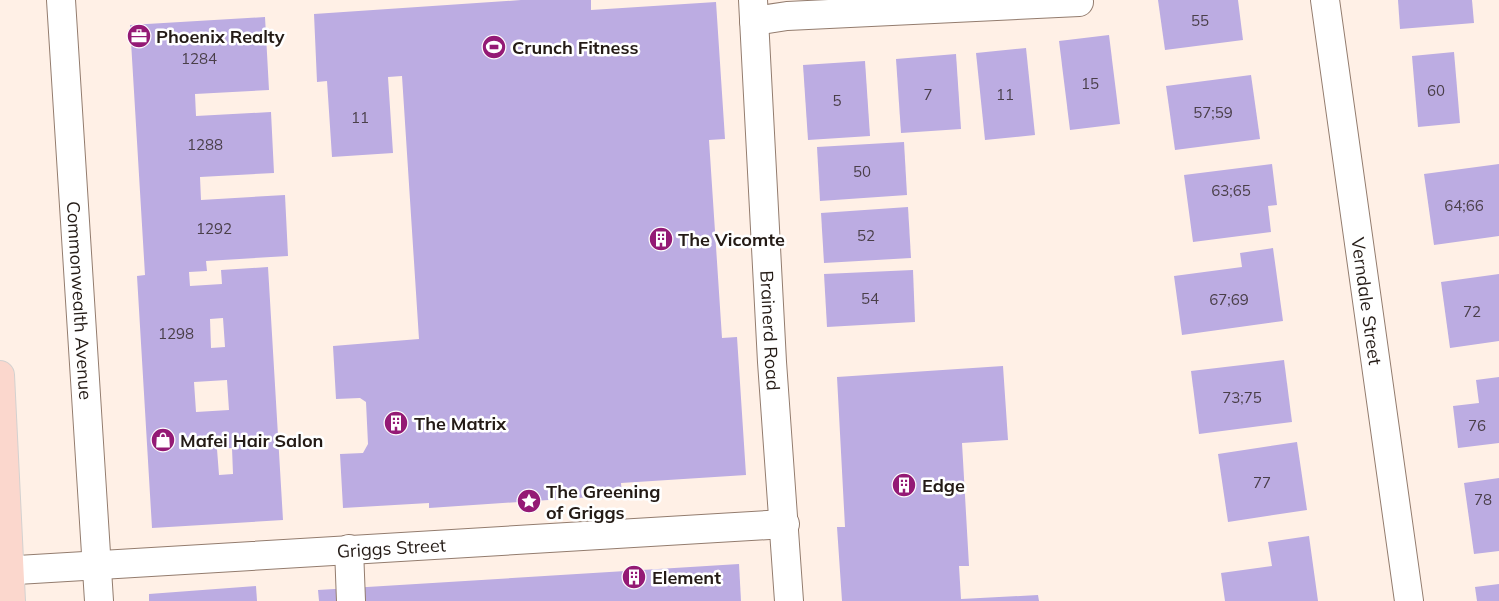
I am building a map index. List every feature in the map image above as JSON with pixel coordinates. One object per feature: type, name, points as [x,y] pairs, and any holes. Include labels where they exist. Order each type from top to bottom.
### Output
[{"type":"main road","points":[[0,375],[4,571],[11,601]]},
{"type":"street","name":"Commonwealth Avenue","points":[[61,0],[99,601]]},
{"type":"street","name":"Verndale Street","points":[[1325,0],[1409,601]]},
{"type":"street","points":[[754,11],[787,16],[1079,2]]},
{"type":"street","name":"Brainerd Road","points":[[754,11],[772,352],[789,601]]},
{"type":"street","name":"Griggs Street","points":[[4,571],[784,524]]},
{"type":"street","points":[[349,549],[351,601]]},
{"type":"building","points":[[521,0],[591,0],[591,10],[716,2],[725,139],[709,140],[722,338],[737,337],[746,475],[621,483],[622,495],[429,508],[429,503],[343,508],[340,454],[363,453],[368,444],[366,402],[360,398],[336,399],[333,346],[419,339],[402,76],[388,77],[393,153],[332,157],[327,81],[317,82],[314,14]]},
{"type":"building","points":[[1158,0],[1238,0],[1243,40],[1165,50]]},
{"type":"building","points":[[1398,0],[1472,0],[1474,23],[1400,29]]},
{"type":"building","points":[[265,17],[269,90],[195,94],[196,116],[271,112],[274,173],[200,177],[201,200],[285,195],[288,256],[206,261],[207,271],[189,272],[190,286],[222,284],[221,270],[268,267],[283,520],[152,528],[137,276],[145,275],[130,25]],"holes":[[[223,318],[225,347],[211,348],[210,319]],[[227,380],[229,410],[196,412],[194,382]],[[232,448],[233,474],[219,475],[217,449]]]},
{"type":"building","points":[[1109,35],[1120,124],[1070,130],[1059,41]]},
{"type":"building","points":[[1026,48],[1035,135],[985,140],[976,53]]},
{"type":"building","points":[[1454,52],[1460,123],[1418,127],[1412,56]]},
{"type":"building","points":[[956,54],[961,129],[901,133],[896,59]]},
{"type":"building","points":[[865,61],[870,136],[808,140],[803,65]]},
{"type":"building","points":[[1251,75],[1260,139],[1175,150],[1166,86]]},
{"type":"building","points":[[904,142],[907,195],[820,201],[817,147]]},
{"type":"building","points":[[1272,164],[1277,205],[1268,206],[1271,232],[1193,242],[1184,175]]},
{"type":"building","points":[[1499,164],[1499,236],[1434,245],[1424,174]]},
{"type":"building","points":[[908,207],[911,258],[824,263],[821,213]]},
{"type":"building","points":[[1273,248],[1283,321],[1182,335],[1174,276],[1242,267],[1240,253]]},
{"type":"building","points":[[913,270],[915,322],[827,327],[824,274]]},
{"type":"building","points":[[1499,274],[1499,341],[1450,348],[1441,282]]},
{"type":"building","points":[[1284,360],[1292,422],[1199,434],[1191,371]]},
{"type":"building","name":"Edge","points":[[1003,366],[1008,440],[962,443],[969,566],[959,566],[961,599],[1038,595],[1039,601],[842,601],[837,527],[845,527],[837,377]]},
{"type":"building","points":[[1499,377],[1499,443],[1458,448],[1453,406],[1479,403],[1476,380]]},
{"type":"building","points":[[1297,442],[1307,510],[1228,522],[1218,454]]},
{"type":"building","points":[[1499,478],[1499,551],[1474,554],[1464,483]]},
{"type":"building","points":[[1309,536],[1318,601],[1225,601],[1221,573],[1272,566],[1268,542]]},
{"type":"building","name":"Element","points":[[739,564],[741,601],[319,601],[318,590]]},
{"type":"building","points":[[1499,584],[1499,601],[1477,601],[1475,587]]},
{"type":"building","points":[[256,586],[257,601],[149,601],[149,594]]},
{"type":"place","name":"Phoenix Realty","points":[[139,36]]},
{"type":"place","name":"Crunch Fitness","points":[[494,47]]},
{"type":"place","name":"The Vicomte","points":[[661,239]]},
{"type":"place","name":"The Matrix","points":[[396,423]]},
{"type":"place","name":"Mafei Hair Salon","points":[[163,440]]},
{"type":"place","name":"Edge","points":[[904,485]]},
{"type":"place","name":"The Greening of Griggs","points":[[529,501]]},
{"type":"place","name":"Element","points":[[634,577]]}]
